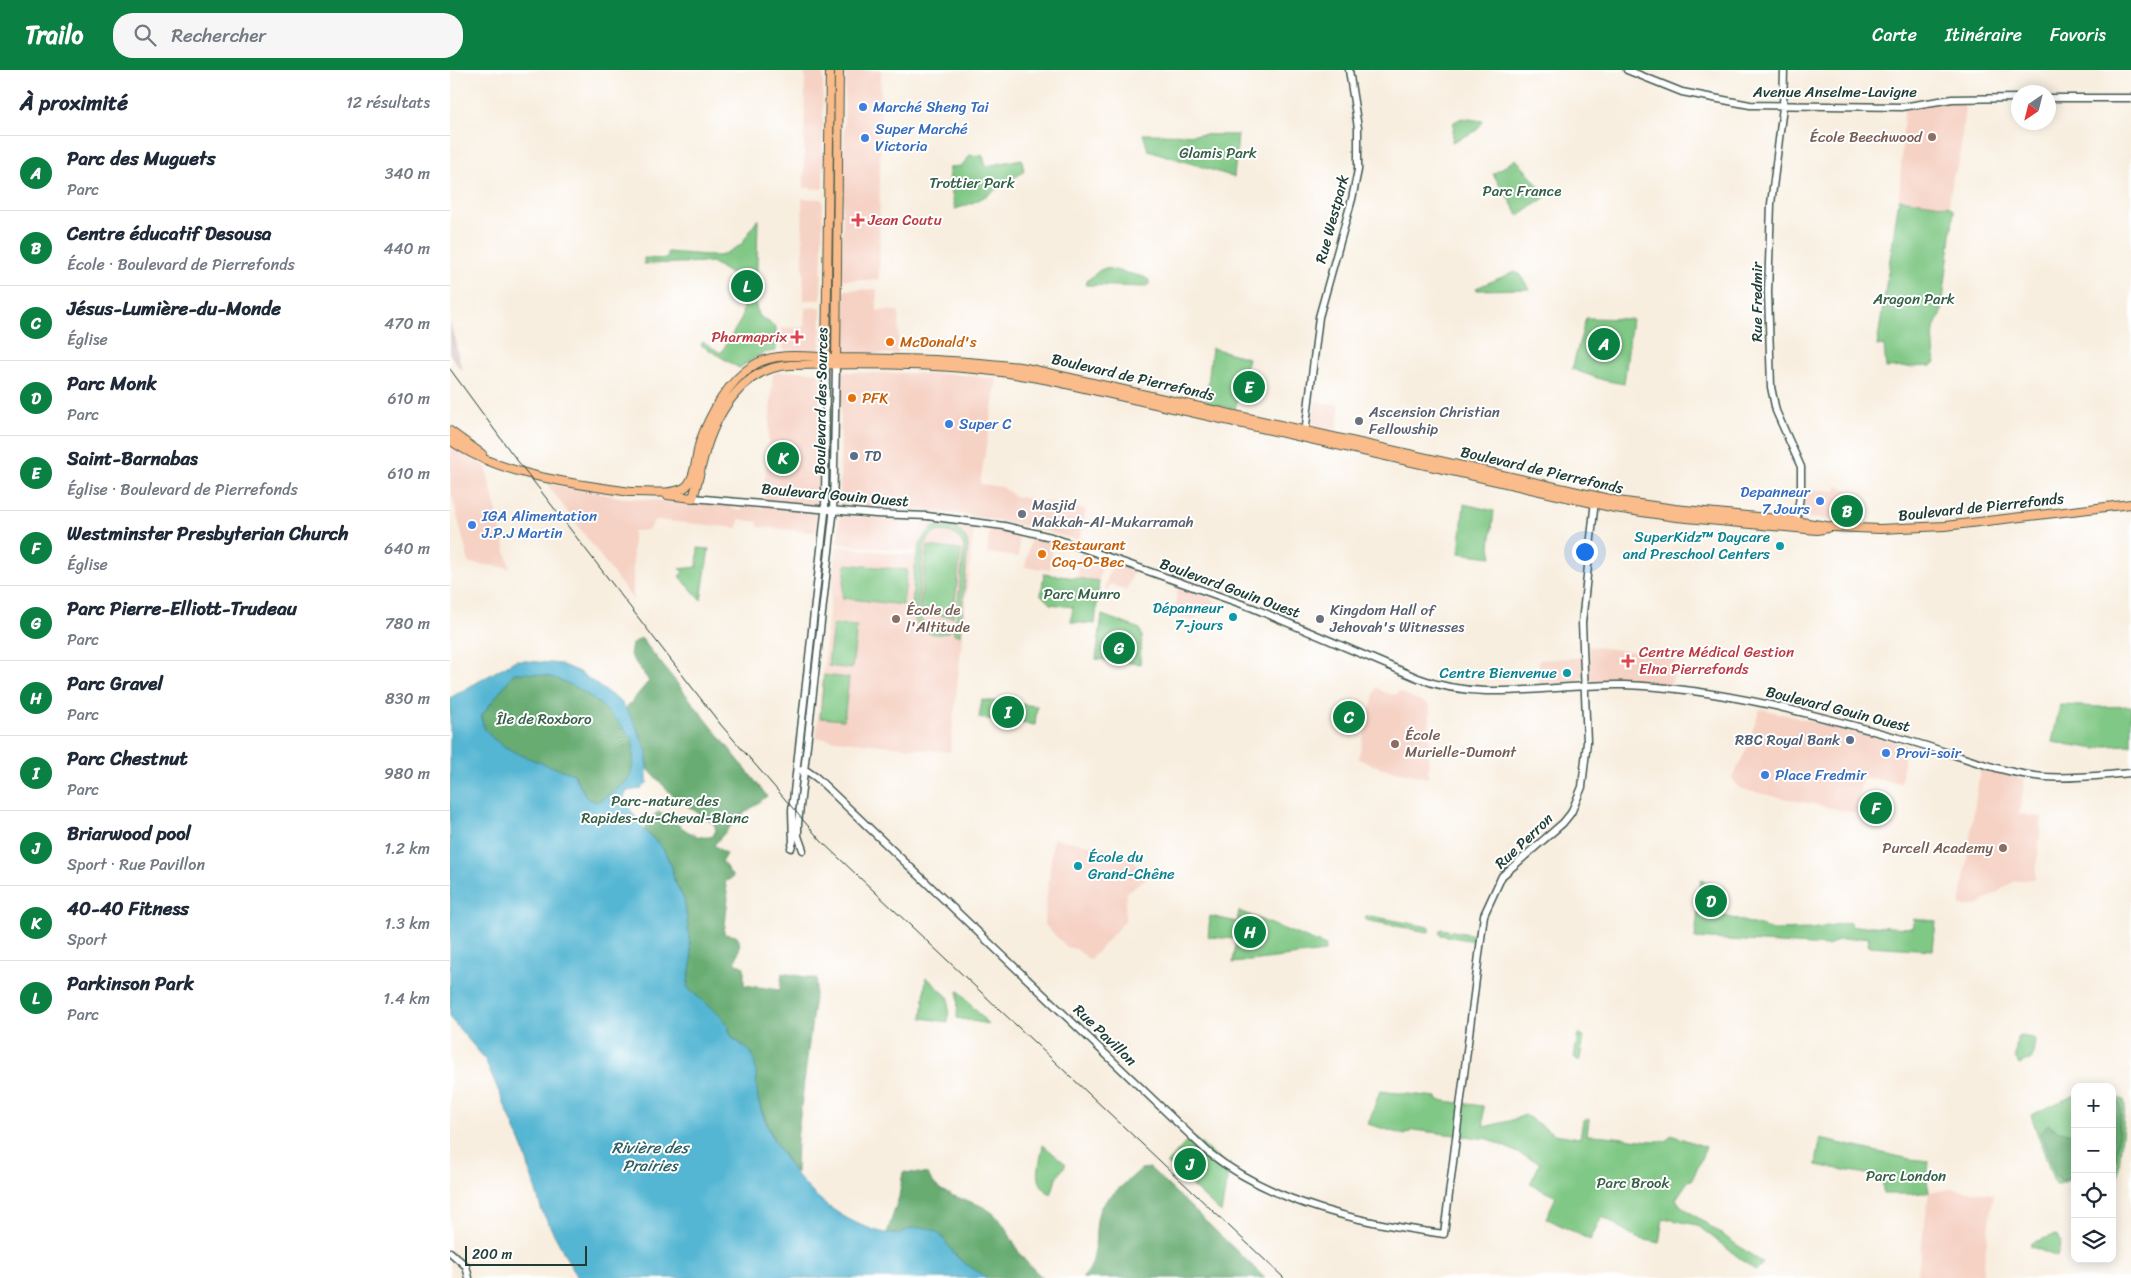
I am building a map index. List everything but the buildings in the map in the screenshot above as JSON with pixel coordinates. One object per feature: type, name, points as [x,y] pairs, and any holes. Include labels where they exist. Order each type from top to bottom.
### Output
[{"type":"main road","name":"Boulevard des Sources","points":[[826,361],[830,70]]},
{"type":"main road","name":"Boulevard des Sources","points":[[836,362],[839,70]]},
{"type":"main road","name":"Boulevard de Pierrefonds","points":[[673,492],[690,483],[699,444],[725,394],[756,363],[771,358],[957,367],[1019,374],[1305,434],[1595,500],[1796,525],[1832,528],[1895,529],[1945,526],[2131,504]]},
{"type":"main road","name":"Boulevard de Pierrefonds","points":[[694,496],[711,436],[726,406],[742,385],[756,374],[776,367],[826,361]]},
{"type":"main road","name":"Boulevard Gouin Ouest","points":[[450,431],[494,462]]},
{"type":"main road","name":"Boulevard Gouin Ouest","points":[[450,440],[470,453],[494,462],[553,478],[628,492],[694,496]]},
{"type":"main road","name":"Boulevard Gouin Ouest","points":[[628,492],[673,492]]},
{"type":"street","name":"Rue Westpark","points":[[1305,434],[1320,314],[1352,199],[1358,170],[1358,128],[1349,70]]},
{"type":"street","name":"Avenue Anselme-Lavigne","points":[[1627,70],[1682,92],[1732,104],[1783,107],[1902,107],[1952,98],[2011,98]]},
{"type":"street","name":"Rue Fredmir","points":[[1784,70],[1783,107],[1770,208],[1768,292],[1770,374],[1776,410],[1801,467],[1802,489],[1796,525]]},
{"type":"street","points":[[2056,98],[2131,98]]},
{"type":"street","name":"Boulevard des Sources","points":[[791,848],[793,843],[791,814],[825,509],[826,361]]},
{"type":"street","name":"Boulevard des Sources","points":[[803,850],[797,834],[834,510],[836,362]]},
{"type":"street","name":"Boulevard Gouin Ouest","points":[[673,492],[726,500],[927,516],[992,524],[1068,541],[1156,575],[1253,608],[1352,651],[1439,685],[1506,691],[1584,686],[1636,686],[1754,702],[1861,728],[1980,763],[2038,776],[2131,772]]},
{"type":"street","name":"Rue Perron","points":[[1444,1234],[1484,915],[1502,876],[1563,823],[1578,800],[1586,751],[1582,623],[1595,500]]},
{"type":"street","name":"Rue Pavillon","points":[[797,770],[805,771],[817,778],[1208,1152],[1229,1168],[1250,1180],[1318,1209],[1397,1228],[1444,1234]]},
{"type":"street","points":[[450,1252],[466,1266],[469,1278]]},
{"type":"shaded area","points":[[805,70],[823,70],[823,187],[821,189],[804,188]]},
{"type":"shaded area","points":[[845,70],[881,70],[879,280],[845,280],[842,278]]},
{"type":"shaded area","name":"École Beechwood","points":[[1966,98],[1959,163],[1953,176],[1949,206],[1899,199],[1904,112],[1902,107]]},
{"type":"shaded area","points":[[802,198],[821,199],[823,201],[821,299],[819,300],[804,300]]},
{"type":"shaded area","points":[[877,289],[877,310],[899,311],[898,354],[844,354],[841,351],[842,294],[845,290]]},
{"type":"shaded area","points":[[818,307],[821,309],[820,352],[782,350],[782,328],[804,327],[805,308]]},
{"type":"shaded area","points":[[450,320],[462,371],[450,355]]},
{"type":"shaded area","points":[[800,371],[818,373],[820,376],[819,502],[815,503],[814,513],[818,514],[815,532],[758,527],[758,522],[739,519],[738,528],[655,520],[648,530],[633,531],[633,600],[546,483],[624,498],[732,505],[732,509],[742,510],[744,505],[763,508],[773,374],[777,372]]},
{"type":"shaded area","points":[[841,372],[953,374],[997,379],[980,484],[1003,487],[1014,496],[1086,510],[1079,541],[1040,529],[967,515],[840,504]]},
{"type":"shaded area","points":[[1316,402],[1340,404],[1337,432],[1314,428],[1312,425]]},
{"type":"shaded area","points":[[450,445],[486,467],[510,568],[469,563],[450,488]]},
{"type":"shaded area","points":[[1837,486],[1862,495],[1858,522],[1807,518],[1807,515],[1803,515],[1805,489],[1836,491]]},
{"type":"shaded area","name":"École de l'Altitude","points":[[840,515],[974,527],[950,752],[816,738],[836,546],[916,556],[917,551],[837,544]]},
{"type":"shaded area","points":[[990,528],[1019,533],[1019,557],[987,553]]},
{"type":"shaded area","points":[[1031,536],[1053,542],[1050,570],[1025,567]]},
{"type":"shaded area","points":[[1081,550],[1103,558],[1099,581],[1077,578]]},
{"type":"shaded area","points":[[1117,564],[1134,571],[1126,591],[1110,584],[1108,590],[1105,589],[1108,575],[1114,565]]},
{"type":"shaded area","points":[[1178,586],[1216,602],[1214,614],[1197,612],[1195,621],[1174,615]]},
{"type":"shaded area","points":[[1589,646],[1676,657],[1672,682],[1670,685],[1637,681],[1592,682],[1589,677],[1580,678],[1577,682],[1539,685],[1539,660],[1590,657]]},
{"type":"shaded area","name":"École Murielle-Dumont","points":[[1376,687],[1385,693],[1396,695],[1398,691],[1430,705],[1428,778],[1381,768],[1358,759]]},
{"type":"shaded area","points":[[1762,709],[1906,745],[1901,783],[1862,777],[1856,813],[1749,791],[1738,787],[1732,778],[1746,750],[1759,711]]},
{"type":"shaded area","name":"Purcell Academy","points":[[1980,769],[2025,779],[2019,814],[2042,817],[2035,879],[2014,881],[1977,906],[1960,906]]},
{"type":"shaded area","points":[[1053,839],[1111,848],[1134,861],[1146,879],[1126,892],[1125,921],[1090,960],[1076,949],[1067,947],[1044,924]]},
{"type":"shaded area","points":[[1951,1189],[1993,1194],[1982,1278],[1917,1278],[1929,1192]]},
{"type":"green space","points":[[1462,118],[1483,121],[1476,131],[1452,142],[1454,122]]},
{"type":"green space","name":"Glamis Park","points":[[1143,134],[1238,135],[1234,177],[1148,150]]},
{"type":"green space","name":"Trottier Park","points":[[970,155],[983,156],[986,166],[1022,159],[1024,172],[975,202],[955,209],[949,180],[950,167],[962,166]]},
{"type":"green space","name":"Parc France","points":[[1516,159],[1547,196],[1519,216],[1493,174]]},
{"type":"green space","name":"Aragon Park","points":[[1899,199],[1949,206],[1954,211],[1941,316],[1937,321],[1934,332],[1935,362],[1931,366],[1886,368],[1884,345],[1877,346]]},
{"type":"green space","points":[[758,219],[756,306],[758,315],[776,327],[776,351],[763,353],[739,368],[701,345],[703,342],[721,353],[742,318],[743,295],[735,277],[712,262],[644,264],[644,258],[667,259],[668,252],[720,256],[741,245]]},
{"type":"green space","points":[[1106,268],[1144,277],[1149,280],[1149,284],[1144,287],[1086,285],[1087,281],[1100,270]]},
{"type":"green space","points":[[1514,272],[1519,274],[1530,289],[1477,290],[1476,288]]},
{"type":"green space","points":[[1586,318],[1632,319],[1624,384],[1603,380],[1572,369]]},
{"type":"green space","points":[[1212,348],[1248,358],[1235,409],[1206,403]]},
{"type":"green space","points":[[1464,504],[1494,511],[1490,546],[1492,557],[1459,553]]},
{"type":"green space","points":[[937,526],[953,528],[961,532],[968,545],[960,635],[954,634],[954,628],[941,634],[928,632],[918,625],[914,619],[912,612],[914,577],[918,551],[922,540],[929,531]],"holes":[[[943,531],[957,537],[964,547],[956,620],[941,629],[925,626],[917,612],[924,546],[931,535]]]},
{"type":"green space","points":[[927,546],[961,550],[953,617],[919,613]]},
{"type":"green space","points":[[698,548],[709,549],[701,600],[679,576],[683,572],[680,569],[697,567]]},
{"type":"green space","points":[[846,564],[907,570],[903,605],[842,598]]},
{"type":"green space","name":"Parc Munro","points":[[1044,574],[1099,581],[1095,624],[1071,622],[1073,607],[1050,604],[1041,595]]},
{"type":"green space","points":[[817,606],[820,607],[807,714],[806,706]]},
{"type":"green space","points":[[1102,615],[1140,629],[1142,636],[1140,664],[1096,659]]},
{"type":"green space","points":[[833,624],[857,626],[852,669],[828,666]]},
{"type":"green space","points":[[641,638],[767,796],[737,819],[714,845],[726,854],[722,861],[733,877],[725,882],[728,898],[724,934],[737,936],[739,939],[739,950],[735,963],[744,967],[744,985],[780,990],[782,973],[817,979],[797,1139],[796,1173],[776,1145],[760,1106],[743,1045],[732,1037],[727,1024],[687,987],[692,959],[684,899],[674,880],[672,867],[662,847],[645,831],[646,822],[658,812],[698,836],[713,836],[716,830],[714,824],[673,796],[648,769],[644,744],[626,708],[649,681],[630,655],[632,644]]},
{"type":"green space","name":"Île de Roxboro","points":[[514,673],[551,677],[567,683],[582,691],[609,712],[633,740],[633,764],[628,779],[624,784],[598,802],[587,798],[574,774],[518,754],[491,737],[484,726],[482,715]]},
{"type":"green space","points":[[824,675],[849,678],[844,720],[820,718]]},
{"type":"green space","points":[[982,700],[1037,706],[1035,725],[979,718]]},
{"type":"green space","points":[[2060,705],[2131,706],[2131,745],[2105,746],[2097,749],[2052,742]]},
{"type":"green space","points":[[1701,880],[1726,889],[1718,914],[1774,930],[1812,929],[1850,922],[1852,927],[1912,928],[1914,919],[1936,921],[1933,950],[1868,946],[1869,937],[1838,940],[1828,946],[1695,938]]},
{"type":"green space","points":[[1239,911],[1326,946],[1324,952],[1233,963],[1236,939],[1208,937],[1210,916],[1237,922]]},
{"type":"green space","points":[[1371,916],[1429,927],[1431,930],[1428,932],[1365,920],[1366,917]]},
{"type":"green space","points":[[1442,929],[1475,935],[1477,939],[1474,941],[1441,935],[1439,931]]},
{"type":"green space","points":[[926,977],[949,998],[948,1022],[922,1018]]},
{"type":"green space","points":[[959,991],[988,1024],[957,1018]]},
{"type":"green space","points":[[1578,1034],[1581,1034],[1584,1038],[1579,1062],[1574,1057]]},
{"type":"green space","points":[[2020,1036],[2033,1038],[2035,1041],[2032,1059],[2019,1064],[2015,1057],[2017,1038]]},
{"type":"green space","name":"Parc Brook","points":[[1380,1091],[1437,1097],[1437,1100],[1483,1106],[1484,1127],[1525,1115],[1554,1134],[1580,1138],[1583,1120],[1589,1119],[1587,1135],[1666,1141],[1671,1135],[1706,1147],[1692,1180],[1688,1181],[1676,1199],[1681,1206],[1763,1263],[1756,1271],[1697,1225],[1663,1218],[1659,1243],[1637,1238],[1602,1216],[1590,1240],[1546,1218],[1556,1197],[1530,1184],[1540,1163],[1488,1139],[1413,1130],[1405,1135],[1368,1124]]},
{"type":"green space","points":[[2071,1097],[2071,1179],[2055,1185],[2031,1115]]},
{"type":"green space","points":[[2116,1097],[2124,1100],[2125,1105],[2118,1176],[2116,1176]]},
{"type":"green space","points":[[2116,1101],[2119,1102],[2121,1109],[2116,1160]]},
{"type":"green space","points":[[2048,1124],[2057,1130],[2071,1134],[2071,1178],[2062,1181],[2056,1177],[2040,1132]]},
{"type":"green space","points":[[1192,1136],[1229,1168],[1221,1213],[1167,1163]]},
{"type":"green space","name":"Parc London","points":[[1820,1139],[1910,1159],[1929,1161],[1927,1181],[1929,1192],[1883,1194],[1883,1177],[1816,1165]]},
{"type":"green space","points":[[1043,1145],[1066,1164],[1056,1179],[1051,1195],[1041,1184],[1038,1173]]},
{"type":"green space","points":[[1150,1168],[1265,1278],[1082,1278],[1092,1263],[1098,1215],[1101,1207],[1141,1169]]},
{"type":"green space","points":[[903,1172],[928,1174],[939,1188],[993,1213],[1005,1227],[1022,1257],[1043,1278],[988,1278],[962,1261],[945,1243],[942,1237],[887,1233],[899,1197]]},
{"type":"green space","points":[[2055,1235],[2061,1241],[2057,1257],[2030,1246],[2031,1243]]},
{"type":"water","name":"Rivière des Prairies","points":[[516,660],[560,664],[579,672],[621,702],[634,722],[647,751],[647,783],[641,789],[627,791],[623,799],[645,831],[662,847],[672,867],[674,880],[684,899],[692,959],[687,987],[722,1018],[732,1037],[748,1049],[752,1055],[759,1103],[779,1149],[793,1171],[828,1206],[849,1220],[872,1229],[897,1235],[913,1228],[931,1229],[941,1236],[958,1258],[988,1278],[577,1278],[542,1211],[523,1148],[485,1059],[450,1018],[450,698]],"holes":[[[514,673],[550,677],[581,691],[609,712],[633,740],[633,764],[628,778],[624,784],[597,802],[587,798],[574,774],[518,754],[491,737],[484,726],[482,715]]]},
{"type":"tram line","points":[[450,369],[510,451],[721,725],[822,842],[1284,1278]]},
{"type":"place","name":"Marché Sheng Tai","points":[[863,107]]},
{"type":"place","name":"École Beechwood","points":[[1932,137]]},
{"type":"place","name":"Super Marché Victoria","points":[[865,138]]},
{"type":"place","name":"Jean Coutu","points":[[858,220]]},
{"type":"place","name":"Parkinson Park","points":[[747,286]]},
{"type":"place","name":"Pharmaprix","points":[[797,337]]},
{"type":"place","name":"McDonald's","points":[[890,342]]},
{"type":"place","name":"Parc des Muguets","points":[[1604,344]]},
{"type":"place","name":"Saint-Barnabas","points":[[1249,387]]},
{"type":"place","name":"PFK","points":[[852,398]]},
{"type":"place","name":"Ascension Christian Fellowship","points":[[1359,421]]},
{"type":"place","name":"Super C","points":[[949,424]]},
{"type":"place","name":"TD","points":[[854,456]]},
{"type":"place","name":"40-40 Fitness","points":[[783,458]]},
{"type":"place","name":"Depanneur 7 Jours","points":[[1820,501]]},
{"type":"place","name":"Centre éducatif Desousa","points":[[1847,511]]},
{"type":"place","name":"Masjid Makkah-Al-Mukarramah","points":[[1022,514]]},
{"type":"place","name":"IGA Alimentation J.P.J Martin","points":[[472,525]]},
{"type":"place","name":"SuperKidz™ Daycare and Preschool Centers","points":[[1780,546]]},
{"type":"place","name":"Restaurant Coq-O-Bec","points":[[1042,554]]},
{"type":"place","name":"Dépanneur 7-jours","points":[[1233,617]]},
{"type":"place","name":"École de l'Altitude","points":[[896,619]]},
{"type":"place","name":"Kingdom Hall of Jehovah's Witnesses","points":[[1320,619]]},
{"type":"place","name":"Parc Pierre-Elliott-Trudeau","points":[[1119,648]]},
{"type":"place","name":"Centre Médical Gestion Elna Pierrefonds","points":[[1628,661]]},
{"type":"place","name":"Centre Bienvenue","points":[[1567,673]]},
{"type":"place","name":"Parc Chestnut","points":[[1008,712]]},
{"type":"place","name":"Jésus-Lumière-du-Monde","points":[[1349,717]]},
{"type":"place","name":"RBC Royal Bank","points":[[1850,740]]},
{"type":"place","name":"École Murielle-Dumont","points":[[1395,744]]},
{"type":"place","name":"Provi-soir","points":[[1886,753]]},
{"type":"place","name":"Place Fredmir","points":[[1765,775]]},
{"type":"place","name":"Westminster Presbyterian Church","points":[[1876,808]]},
{"type":"place","name":"Purcell Academy","points":[[2003,848]]},
{"type":"place","name":"École du Grand-Chêne","points":[[1078,866]]},
{"type":"place","name":"Parc Monk","points":[[1711,901]]},
{"type":"place","name":"Parc Gravel","points":[[1250,932]]},
{"type":"place","name":"Briarwood pool","points":[[1190,1164]]},
{"type":"park label","name":"Parc-nature des Rapides-du-Cheval-Blanc","points":[[665,810]]}]
